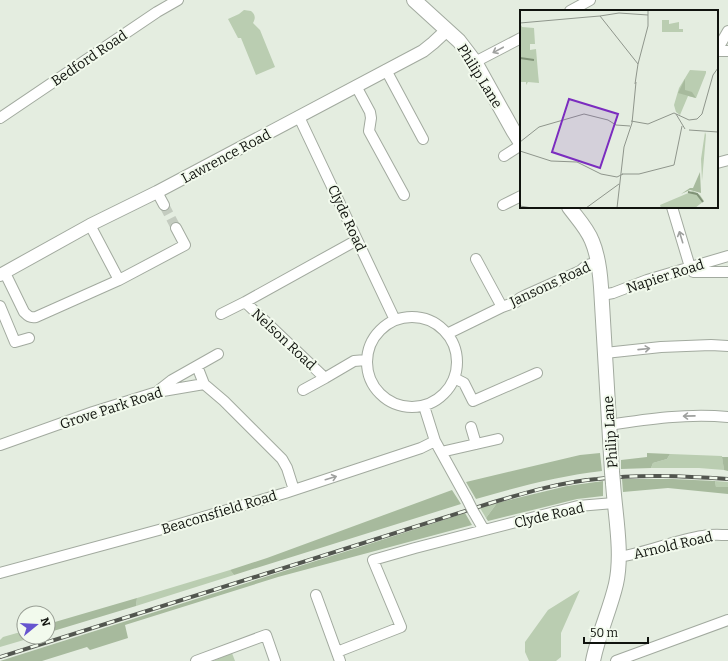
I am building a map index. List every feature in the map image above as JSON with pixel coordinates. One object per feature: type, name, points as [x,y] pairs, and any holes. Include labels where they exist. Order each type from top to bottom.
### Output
[{"type":"main road","name":"Philip Lane","points":[[414,0],[458,41],[475,62],[519,137]]},
{"type":"main road","name":"Philip Lane","points":[[570,208],[586,229],[592,240],[598,262],[602,295],[618,557],[616,584],[612,601],[596,647],[593,661]]},
{"type":"street","name":"Bedford Road","points":[[0,118],[157,12],[178,0]]},
{"type":"street","points":[[572,10],[590,0]]},
{"type":"street","name":"Lawrence Road","points":[[2,274],[90,225],[157,192],[422,51],[447,30]]},
{"type":"street","points":[[718,48],[728,31]]},
{"type":"street","points":[[475,62],[520,39]]},
{"type":"street","points":[[718,50],[728,52]]},
{"type":"street","points":[[386,70],[423,139]]},
{"type":"street","points":[[356,86],[370,112],[371,118],[369,131],[404,195]]},
{"type":"street","name":"Clyde Road","points":[[300,117],[395,320]]},
{"type":"street","points":[[504,156],[519,137]]},
{"type":"street","points":[[718,163],[728,160]]},
{"type":"street","points":[[157,192],[164,205]]},
{"type":"street","points":[[503,205],[520,196]]},
{"type":"street","points":[[672,208],[690,267],[693,272],[726,272],[725,257]]},
{"type":"street","points":[[90,225],[119,280]]},
{"type":"street","points":[[2,274],[24,312],[28,317],[36,317],[119,280],[185,245],[176,228]]},
{"type":"street","points":[[221,314],[357,240]]},
{"type":"street","name":"Napier Road","points":[[602,295],[613,293],[639,283],[725,257]]},
{"type":"street","name":"Jansons Road","points":[[476,259],[502,307]]},
{"type":"street","name":"Jansons Road","points":[[447,334],[502,307],[516,302],[526,295],[598,262]]},
{"type":"street","name":"Nelson Road","points":[[245,302],[325,378],[354,361],[366,360]]},
{"type":"street","points":[[0,306],[15,342],[29,338]]},
{"type":"street","points":[[409,317],[423,318],[436,324],[447,334],[454,345],[456,354],[454,378],[450,386],[440,397],[424,406],[405,407],[396,404],[377,391],[368,374],[366,360],[369,346],[376,334],[386,324],[395,320],[409,317]]},
{"type":"street","points":[[605,352],[661,347],[711,345],[728,346]]},
{"type":"street","points":[[157,392],[172,380],[218,354]]},
{"type":"street","points":[[197,366],[204,384],[224,401],[282,459],[287,468],[294,490]]},
{"type":"street","points":[[454,378],[464,383],[473,401],[537,373]]},
{"type":"street","points":[[303,390],[325,378]]},
{"type":"street","name":"Grove Park Road","points":[[0,445],[93,412],[157,392],[204,384]]},
{"type":"street","points":[[424,406],[435,441],[484,530]]},
{"type":"street","points":[[609,425],[670,417],[728,417]]},
{"type":"street","points":[[470,427],[476,444]]},
{"type":"street","points":[[441,452],[498,439]]},
{"type":"street","name":"Beaconsfield Road","points":[[0,573],[166,528],[294,490],[414,450],[435,441]]},
{"type":"street","name":"Clyde Road","points":[[339,657],[401,627],[373,560],[578,506],[614,504]]},
{"type":"street","name":"Arnold Road","points":[[618,557],[704,535],[728,535]]},
{"type":"street","points":[[316,595],[339,657]]},
{"type":"street","points":[[616,661],[728,620]]},
{"type":"street","points":[[196,661],[266,635],[275,661]]},
{"type":"green space","points":[[244,10],[251,11],[254,15],[255,19],[253,23],[260,30],[275,67],[256,75],[241,38],[238,38],[228,19]]},
{"type":"green space","points":[[600,453],[602,471],[538,482],[476,499],[466,482],[580,455]]},
{"type":"green space","points":[[647,453],[670,454],[667,459],[653,463],[651,468],[621,469],[621,460],[647,457]]},
{"type":"green space","points":[[670,454],[722,456],[724,470],[699,468],[651,468],[653,463],[667,459]]},
{"type":"green space","points":[[722,457],[728,457],[728,471],[724,470]]},
{"type":"green space","points":[[622,479],[715,481],[716,487],[728,487],[728,494],[668,488],[623,492]]},
{"type":"green space","points":[[603,481],[603,496],[577,499],[488,521],[486,518],[497,503],[567,486]]},
{"type":"green space","points":[[715,481],[728,482],[728,487],[716,487]]},
{"type":"green space","points":[[452,490],[461,504],[234,575],[230,570],[267,558]]},
{"type":"green space","points":[[497,503],[486,518],[480,508]]},
{"type":"green space","points":[[465,513],[472,525],[278,577],[125,625],[128,638],[90,650],[87,647],[42,661],[0,661],[51,645],[56,645],[56,643]]},
{"type":"green space","points":[[230,570],[234,575],[136,606],[137,598]]},
{"type":"green space","points":[[580,590],[561,633],[561,657],[556,661],[529,661],[525,652],[525,642],[548,610]]},
{"type":"green space","points":[[137,598],[136,606],[56,630],[56,622]]},
{"type":"green space","points":[[16,633],[16,642],[0,647],[0,640],[3,637]]},
{"type":"green space","points":[[232,653],[235,661],[213,661]]},
{"type":"tunnel","points":[[164,205],[176,228]]},
{"type":"railway","points":[[0,657],[494,502],[545,488],[584,480],[630,476],[679,476],[728,479]]}]
